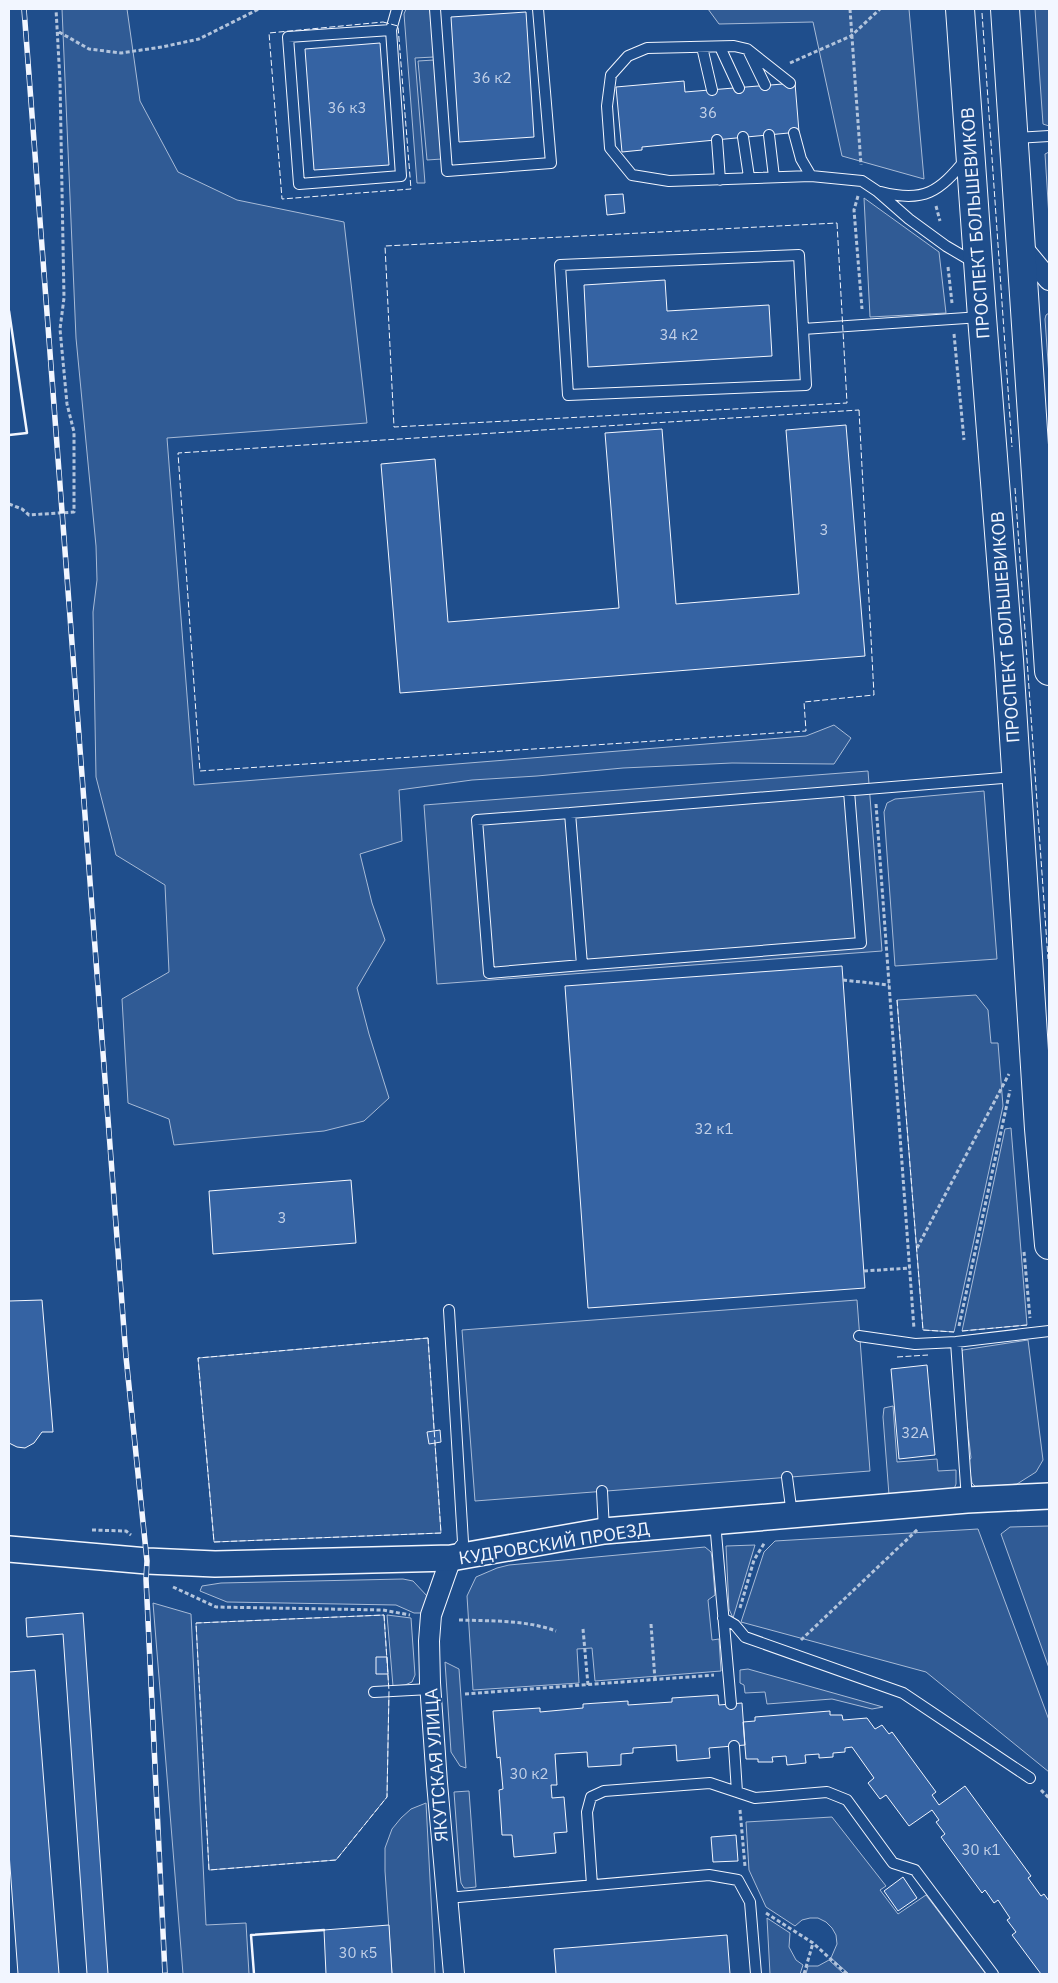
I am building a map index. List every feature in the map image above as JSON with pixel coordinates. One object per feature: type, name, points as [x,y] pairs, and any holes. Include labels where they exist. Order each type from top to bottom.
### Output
[{"type":"main road","name":"ПРОСПЕКТ БОЛЬШЕВИКОВ","points":[[960,9],[1016,777],[1039,1129],[1049,1245]]},
{"type":"main road","points":[[1005,9],[1049,671]]},
{"type":"main road","points":[[993,463],[1035,462]]},
{"type":"street","points":[[1022,246],[1049,280]]},
{"type":"street","name":"КУДРОВСКИЙ ПРОЕЗД","points":[[9,1549],[147,1562],[215,1564],[451,1558],[604,1531],[967,1500],[1049,1496]]},
{"type":"street","name":"ЯКУТСКАЯ УЛИЦА","points":[[451,1558],[431,1615],[429,1641],[430,1688],[454,1974]]},
{"type":"lane","points":[[391,30],[288,37],[299,184],[401,176],[391,30],[397,9]]},
{"type":"lane","points":[[434,9],[447,171],[550,163],[538,9]]},
{"type":"lane","points":[[790,83],[747,49],[734,46],[647,48],[628,56],[611,76],[607,106],[610,148],[632,175],[669,181],[811,176],[862,181],[946,246],[978,265]]},
{"type":"lane","points":[[702,47],[712,90]]},
{"type":"lane","points":[[720,47],[739,88]]},
{"type":"lane","points":[[747,49],[765,85]]},
{"type":"lane","points":[[794,133],[801,159],[811,176]]},
{"type":"lane","points":[[769,135],[774,177]]},
{"type":"lane","points":[[1014,139],[1049,136]]},
{"type":"lane","points":[[744,138],[749,177]]},
{"type":"lane","points":[[717,140],[720,180]]},
{"type":"lane","points":[[877,191],[897,196],[918,197],[933,191],[952,176],[970,154]]},
{"type":"lane","points":[[800,255],[803,329],[806,385],[568,396],[560,265],[800,255]]},
{"type":"lane","points":[[803,329],[982,317]]},
{"type":"lane","points":[[849,790],[861,943],[489,972],[477,820],[570,813],[849,790],[1016,777]]},
{"type":"lane","points":[[570,813],[582,965]]},
{"type":"lane","points":[[449,1310],[463,1542],[451,1558]]},
{"type":"lane","points":[[859,1336],[915,1344],[956,1342],[1049,1331]]},
{"type":"lane","points":[[956,1342],[967,1500]]},
{"type":"lane","points":[[787,1477],[792,1516]]},
{"type":"lane","points":[[602,1491],[604,1531]]},
{"type":"lane","points":[[715,1522],[730,1704]]},
{"type":"lane","points":[[723,1618],[736,1625],[745,1637],[903,1693],[1030,1778]]},
{"type":"lane","points":[[374,1692],[430,1688]]},
{"type":"lane","points":[[734,1746],[737,1792]]},
{"type":"lane","points":[[592,1885],[586,1812],[590,1797],[604,1791],[710,1783],[755,1798],[827,1792],[847,1800],[893,1863],[915,1870],[993,1974]]},
{"type":"lane","points":[[447,1898],[709,1875],[738,1880],[750,1902],[756,1974]]},
{"type":"path","points":[[9,504],[22,508],[29,515],[74,512],[74,432],[67,404],[60,329],[64,298],[56,9]]},
{"type":"path","points":[[58,32],[89,49],[121,53],[198,39],[259,9]]},
{"type":"path","points":[[773,70],[851,36],[880,9]]},
{"type":"path","points":[[933,191],[946,246],[965,446]]},
{"type":"path","points":[[875,788],[915,1344]]},
{"type":"path","points":[[843,980],[889,985]]},
{"type":"path","points":[[917,1248],[1009,1074]]},
{"type":"path","points":[[956,1342],[1010,1089]]},
{"type":"path","points":[[864,1271],[910,1268]]},
{"type":"path","points":[[788,1653],[922,1525]]},
{"type":"path","points":[[736,1625],[754,1560],[768,1537]]},
{"type":"path","points":[[167,1585],[216,1607],[384,1610],[416,1616]]},
{"type":"path","points":[[459,1620],[506,1622],[546,1627],[556,1632]]},
{"type":"path","points":[[651,1624],[656,1680]]},
{"type":"path","points":[[582,1630],[588,1685]]},
{"type":"path","points":[[465,1694],[728,1674]]},
{"type":"path","points":[[737,1792],[742,1821],[745,1865],[738,1880]]},
{"type":"path","points":[[761,1910],[813,1943],[847,1974]]},
{"type":"path","points":[[804,1974],[813,1943]]},
{"type":"shaded area","points":[[62,9],[127,9],[140,101],[178,172],[237,200],[344,222],[367,423],[167,438],[194,785],[806,736],[834,725],[851,738],[834,764],[732,763],[623,768],[472,780],[399,790],[402,841],[360,854],[372,903],[385,940],[357,988],[389,1098],[364,1121],[324,1131],[174,1145],[169,1119],[128,1103],[122,999],[169,972],[165,885],[116,855],[96,777],[93,612],[97,580],[96,546],[76,338]]},
{"type":"shaded area","points":[[406,9],[430,9],[434,57],[415,58],[425,183],[417,183],[404,14]]},
{"type":"shaded area","points":[[708,9],[909,9],[924,179],[842,156],[813,22],[719,24]]},
{"type":"shaded area","points":[[1035,9],[1049,9],[1049,126],[1043,124]]},
{"type":"shaded area","points":[[434,60],[442,159],[427,160],[418,61]]},
{"type":"shaded area","points":[[1049,152],[1049,217],[1045,154]]},
{"type":"shaded area","points":[[864,198],[939,252],[946,313],[870,317]]},
{"type":"shaded area","points":[[1049,313],[1049,376],[1045,319]]},
{"type":"shaded area","points":[[868,771],[882,951],[437,984],[424,805]]},
{"type":"shaded area","points":[[984,791],[997,959],[895,966],[884,812],[887,803],[895,799]]},
{"type":"shaded area","points":[[976,995],[988,1010],[991,1043],[998,1043],[1003,1106],[954,1332],[923,1330],[897,1000]]},
{"type":"shaded area","points":[[1011,1128],[1027,1325],[962,1331],[1005,1129]]},
{"type":"shaded area","points":[[857,1300],[870,1471],[475,1501],[462,1330]]},
{"type":"shaded area","points":[[428,1338],[441,1533],[214,1542],[198,1358]]},
{"type":"shaded area","points":[[1028,1340],[1043,1460],[1036,1472],[1017,1484],[977,1488],[972,1483],[968,1462],[971,1458],[959,1353],[963,1350]]},
{"type":"shaded area","points":[[893,1406],[897,1462],[937,1459],[938,1471],[956,1470],[954,1489],[889,1495],[883,1417],[884,1408]]},
{"type":"shaded area","points":[[1049,1526],[1049,1668],[1001,1534],[1010,1527]]},
{"type":"shaded area","points":[[978,1529],[1049,1720],[1049,1772],[926,1672],[741,1622],[764,1552],[775,1541]]},
{"type":"shaded area","points":[[755,1545],[733,1618],[729,1609],[726,1546]]},
{"type":"shaded area","points":[[705,1547],[711,1552],[712,1558],[715,1595],[708,1600],[712,1640],[719,1639],[721,1671],[595,1681],[592,1648],[577,1649],[579,1683],[473,1690],[467,1596],[476,1577],[509,1565]]},
{"type":"shaded area","points":[[403,1579],[413,1581],[428,1597],[424,1613],[414,1613],[396,1605],[227,1602],[200,1591],[202,1586],[221,1583]]},
{"type":"shaded area","points":[[153,1603],[191,1614],[206,1925],[246,1923],[249,1974],[183,1974]]},
{"type":"shaded area","points":[[384,1615],[389,1691],[387,1797],[336,1860],[209,1870],[196,1623]]},
{"type":"shaded area","points":[[387,1615],[411,1618],[415,1675],[412,1682],[405,1685],[393,1686]]},
{"type":"shaded area","points":[[445,1662],[459,1669],[466,1768],[460,1766],[451,1752]]},
{"type":"shaded area","points":[[748,1669],[883,1707],[872,1709],[832,1699],[767,1704],[765,1692],[745,1693],[744,1685],[740,1683],[740,1670]]},
{"type":"shaded area","points":[[469,1791],[476,1887],[464,1888],[460,1875],[454,1792]]},
{"type":"shaded area","points":[[426,1803],[435,1974],[392,1974],[385,1848],[392,1829],[401,1818],[411,1809]]},
{"type":"shaded area","points":[[832,1817],[886,1886],[880,1890],[898,1914],[926,1895],[986,1974],[849,1974],[831,1958],[837,1944],[836,1935],[826,1922],[818,1918],[810,1918],[802,1920],[795,1926],[766,1907],[749,1870],[746,1822]]},
{"type":"shaded area","points":[[767,1918],[790,1933],[789,1947],[796,1960],[803,1965],[800,1974],[770,1974]]},
{"type":"shaded area","points":[[829,1960],[844,1974],[806,1974],[808,1966],[818,1966]]},
{"type":"building","points":[[526,12],[534,137],[459,142],[451,17]]},
{"type":"building","points":[[380,43],[389,165],[314,170],[305,49]]},
{"type":"building","points":[[684,81],[685,92],[795,83],[799,132],[642,147],[642,150],[622,152],[616,87]]},
{"type":"building","points":[[623,194],[625,213],[607,215],[605,195]]},
{"type":"building","points":[[665,280],[667,311],[769,305],[772,356],[588,367],[584,285]]},
{"type":"building","points":[[846,425],[865,656],[400,693],[381,464],[435,459],[448,622],[619,608],[605,433],[662,429],[676,604],[799,594],[786,430]]},
{"type":"building","points":[[842,966],[865,1288],[588,1308],[565,986]]},
{"type":"building","points":[[351,1180],[356,1243],[213,1254],[209,1191]]},
{"type":"building","points":[[42,1300],[53,1432],[42,1432],[34,1443],[25,1448],[17,1447],[9,1443],[9,1301]]},
{"type":"building","points":[[927,1365],[935,1455],[899,1459],[891,1369]]},
{"type":"building","points":[[440,1430],[441,1442],[429,1444],[427,1432]]},
{"type":"building","points":[[83,1613],[108,1974],[87,1974],[63,1634],[27,1637],[26,1618]]},
{"type":"building","points":[[376,1657],[387,1657],[388,1674],[376,1674]]},
{"type":"building","points":[[35,1670],[59,1974],[18,1974],[9,1853],[9,1672]]},
{"type":"building","points":[[718,1695],[719,1705],[742,1703],[745,1745],[709,1748],[710,1758],[677,1761],[676,1745],[633,1748],[633,1753],[621,1754],[621,1765],[588,1767],[587,1752],[555,1754],[557,1785],[551,1785],[552,1798],[564,1797],[567,1832],[554,1833],[556,1853],[514,1857],[512,1835],[502,1835],[499,1790],[503,1789],[500,1757],[497,1758],[493,1711],[540,1708],[540,1712],[583,1708],[583,1704],[628,1701],[628,1705],[672,1702],[672,1698]]},
{"type":"building","points":[[830,1711],[830,1715],[842,1715],[843,1720],[867,1718],[875,1729],[882,1725],[889,1734],[892,1732],[936,1792],[932,1795],[939,1805],[965,1786],[1031,1876],[1028,1878],[1041,1896],[1044,1894],[1049,1901],[1049,1974],[1041,1974],[1012,1935],[1016,1932],[1007,1920],[1010,1918],[998,1900],[994,1903],[985,1890],[982,1893],[941,1837],[945,1834],[936,1822],[939,1820],[932,1810],[909,1826],[886,1795],[880,1799],[868,1783],[874,1778],[852,1747],[845,1748],[845,1752],[833,1753],[833,1757],[819,1758],[819,1754],[805,1755],[806,1763],[787,1765],[786,1756],[772,1757],[773,1762],[758,1762],[758,1759],[746,1759],[743,1722],[755,1721],[755,1717]]},
{"type":"building","points":[[736,1835],[738,1861],[713,1862],[711,1837]]},
{"type":"building","points":[[903,1877],[917,1898],[898,1911],[884,1891]]},
{"type":"building","points":[[389,1925],[392,1974],[326,1974],[324,1930]]},
{"type":"building","points":[[727,1935],[730,1974],[556,1974],[554,1949]]},
{"type":"railway","points":[[24,9],[126,1357],[147,1561],[146,1579],[165,1974]]},
{"type":"fence","points":[[982,13],[1012,447]]},
{"type":"fence","points":[[383,22],[398,26],[411,189],[282,199],[269,33],[383,22]]},
{"type":"fence","points":[[837,223],[847,403],[394,427],[385,246],[837,223]]},
{"type":"fence","points":[[859,410],[874,695],[804,702],[806,731],[200,771],[178,453],[859,410]]},
{"type":"fence","points":[[1015,488],[1048,959]]},
{"type":"fence","points":[[897,1000],[923,1330],[954,1332]]},
{"type":"fence","points":[[962,1331],[1027,1325]]},
{"type":"fence","points":[[428,1338],[441,1533],[214,1542],[198,1358],[428,1338]]},
{"type":"fence","points":[[897,1357],[928,1355]]},
{"type":"fence","points":[[384,1615],[389,1691],[387,1797],[336,1860],[209,1870],[196,1623],[384,1615]]},
{"type":"wall","points":[[9,311],[27,433],[9,435]]},
{"type":"wall","points":[[254,1974],[251,1935],[324,1930]]}]
